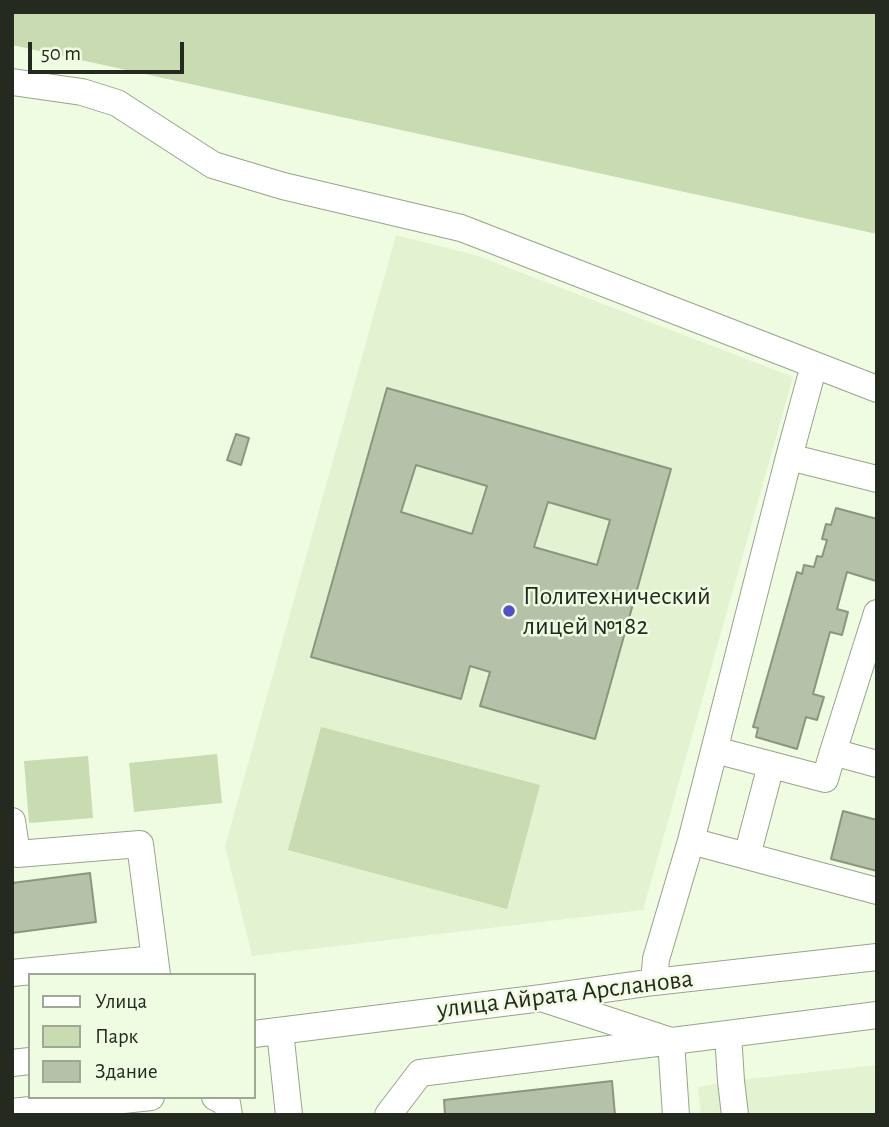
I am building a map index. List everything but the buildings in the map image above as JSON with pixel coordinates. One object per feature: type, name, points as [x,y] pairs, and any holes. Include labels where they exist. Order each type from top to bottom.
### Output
[{"type":"street","points":[[12,82],[82,92],[117,103],[213,165],[283,186],[461,228],[877,389]]},
{"type":"street","points":[[654,982],[656,959],[691,841],[814,365]]},
{"type":"street","points":[[789,457],[877,479]]},
{"type":"street","points":[[715,750],[825,779],[877,613]]},
{"type":"street","points":[[833,752],[877,764]]},
{"type":"street","points":[[747,856],[771,765]]},
{"type":"street","points":[[12,821],[17,854],[140,844],[156,967],[12,973]]},
{"type":"street","points":[[691,841],[877,891]]},
{"type":"street","name":"улица Айрата Арсланова","points":[[267,1032],[654,982],[877,957]]},
{"type":"street","points":[[542,998],[671,1041]]},
{"type":"street","points":[[388,1115],[421,1073],[877,1016]]},
{"type":"street","points":[[267,1032],[289,1115]]},
{"type":"street","points":[[728,1034],[735,1115]]},
{"type":"street","points":[[671,1041],[676,1115]]},
{"type":"street","points":[[12,1112],[132,1099]]},
{"type":"street","points":[[219,1099],[228,1103],[229,1115]]},
{"type":"shaded area","name":"Политехнический лицей №182","points":[[396,235],[478,256],[793,377],[643,910],[252,956],[225,846]]},
{"type":"shaded area","points":[[877,1065],[877,1115],[701,1115],[698,1087]]},
{"type":"green space","points":[[12,12],[877,12],[877,234],[12,45]]},
{"type":"green space","points":[[321,727],[540,785],[507,909],[288,850]]},
{"type":"green space","points":[[217,754],[222,803],[134,812],[129,763]]},
{"type":"green space","points":[[88,756],[93,818],[29,823],[24,761]]},
{"type":"place","name":"Политехнический лицей №182","points":[[509,611]]}]
